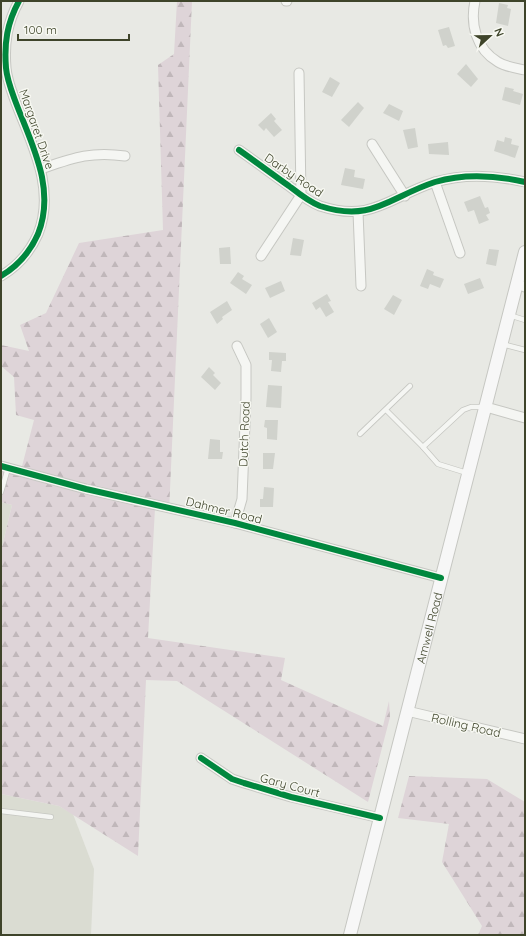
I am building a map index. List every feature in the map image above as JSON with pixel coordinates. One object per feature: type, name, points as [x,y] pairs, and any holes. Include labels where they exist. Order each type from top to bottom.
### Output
[{"type":"main road","name":"Amwell Road","points":[[350,935],[509,315],[521,286],[525,252]]},
{"type":"street","name":"Margaret Drive","points":[[1,276],[10,271],[27,254],[34,244],[42,222],[45,195],[41,169],[6,69],[5,41],[7,28],[19,1]]},
{"type":"street","points":[[476,1],[473,25],[478,40],[489,56],[498,62],[525,70]]},
{"type":"street","points":[[261,256],[301,195],[299,73]]},
{"type":"street","points":[[372,144],[405,196]]},
{"type":"street","name":"Darby Road","points":[[239,150],[301,195],[318,205],[344,212],[358,212],[384,206],[435,182],[459,177],[483,175],[499,176],[525,182]]},
{"type":"street","points":[[41,169],[90,154],[104,153],[125,156]]},
{"type":"street","points":[[435,182],[460,253]]},
{"type":"street","points":[[358,212],[361,286]]},
{"type":"street","name":"Dutch Road","points":[[235,523],[242,500],[246,398],[246,365],[237,346]]},
{"type":"street","points":[[486,407],[525,418]]},
{"type":"street","name":"Dahmer Road","points":[[4,467],[86,489],[235,523],[441,578]]},
{"type":"street","name":"Rolling Road","points":[[407,711],[525,739]]},
{"type":"street","name":"Gary Court","points":[[201,758],[232,779],[291,797],[380,818]]},
{"type":"lane","points":[[509,315],[525,320]]},
{"type":"lane","points":[[502,344],[525,350]]},
{"type":"lane","points":[[360,434],[410,386]]},
{"type":"lane","points":[[423,447],[463,410],[471,407],[486,407]]},
{"type":"lane","points":[[386,410],[438,464],[468,474]]},
{"type":"lane","points":[[1,492],[4,467]]},
{"type":"lane","points":[[1,811],[51,817]]},
{"type":"shaded area","points":[[1,502],[12,505],[1,551]]},
{"type":"shaded area","points":[[1,794],[59,806],[73,814],[94,869],[91,935],[1,935]]},
{"type":"green space","points":[[177,1],[192,1],[169,512],[155,508],[148,638],[285,658],[281,680],[383,726],[389,701],[390,717],[368,802],[177,681],[146,680],[138,856],[59,806],[1,794],[1,551],[12,505],[1,502],[1,469],[20,474],[34,420],[16,415],[14,377],[1,366],[1,345],[29,351],[20,325],[46,313],[79,243],[163,230],[158,65],[174,54]]},
{"type":"green space","points":[[409,776],[487,779],[525,802],[525,935],[478,935],[482,926],[442,862],[449,824],[398,818]]},
{"type":"building","points":[[499,3],[508,5],[507,8],[511,9],[508,26],[496,23]]},
{"type":"building","points":[[449,27],[455,46],[448,48],[446,45],[443,46],[438,30]]},
{"type":"building","points":[[466,64],[478,79],[471,87],[457,74]]},
{"type":"building","points":[[330,77],[340,83],[332,97],[322,92]]},
{"type":"building","points":[[505,87],[514,89],[513,91],[523,94],[520,105],[502,100]]},
{"type":"building","points":[[358,102],[364,108],[349,127],[341,120]]},
{"type":"building","points":[[389,104],[403,111],[399,121],[383,113]]},
{"type":"building","points":[[271,113],[276,119],[274,121],[282,130],[274,137],[266,128],[264,131],[258,125]]},
{"type":"building","points":[[415,128],[418,147],[408,149],[403,130]]},
{"type":"building","points":[[505,137],[512,139],[511,144],[519,146],[515,158],[494,151],[497,140],[504,142]]},
{"type":"building","points":[[448,142],[449,155],[429,154],[428,144]]},
{"type":"building","points":[[345,168],[355,170],[354,177],[365,179],[363,189],[341,185]]},
{"type":"building","points":[[480,196],[485,208],[488,207],[490,213],[486,215],[489,220],[479,224],[474,210],[468,212],[464,202]]},
{"type":"building","points":[[293,238],[304,240],[301,256],[290,255]]},
{"type":"building","points":[[230,247],[231,264],[220,264],[219,248]]},
{"type":"building","points":[[489,249],[499,250],[496,266],[486,264]]},
{"type":"building","points":[[427,269],[434,272],[433,275],[444,279],[440,288],[430,284],[428,289],[420,286]]},
{"type":"building","points":[[238,272],[244,276],[242,279],[252,285],[246,294],[230,283]]},
{"type":"building","points":[[480,278],[484,288],[468,294],[464,284]]},
{"type":"building","points":[[281,281],[285,291],[270,298],[265,288]]},
{"type":"building","points":[[327,294],[331,301],[328,302],[334,312],[326,317],[320,307],[316,310],[312,303]]},
{"type":"building","points":[[393,295],[402,300],[394,315],[384,309]]},
{"type":"building","points":[[227,301],[232,310],[222,317],[223,319],[217,324],[210,312]]},
{"type":"building","points":[[269,318],[277,332],[268,338],[260,324]]},
{"type":"building","points":[[269,352],[286,353],[286,361],[282,361],[281,372],[271,371],[272,360],[269,360]]},
{"type":"building","points":[[209,367],[215,373],[213,375],[221,383],[215,390],[201,377]]},
{"type":"building","points":[[268,385],[282,386],[281,408],[266,407]]},
{"type":"building","points":[[265,420],[278,420],[277,440],[267,439],[267,428],[264,427]]},
{"type":"building","points":[[210,439],[220,440],[220,452],[223,452],[222,459],[208,459]]},
{"type":"building","points":[[263,453],[275,453],[273,469],[263,469]]},
{"type":"building","points":[[264,487],[274,488],[273,507],[260,507],[260,499],[263,499]]},
{"type":"cycle path","points":[[1,276],[18,263],[27,253],[35,241],[43,217],[44,200],[40,167],[11,90],[5,59],[7,33],[19,1]]},
{"type":"cycle path","points":[[239,150],[308,200],[320,206],[353,212],[380,206],[419,188],[435,182],[457,177],[480,176],[525,182]]},
{"type":"cycle path","points":[[1,466],[86,489],[235,523],[441,578]]},
{"type":"cycle path","points":[[201,758],[232,779],[291,797],[380,818]]}]
